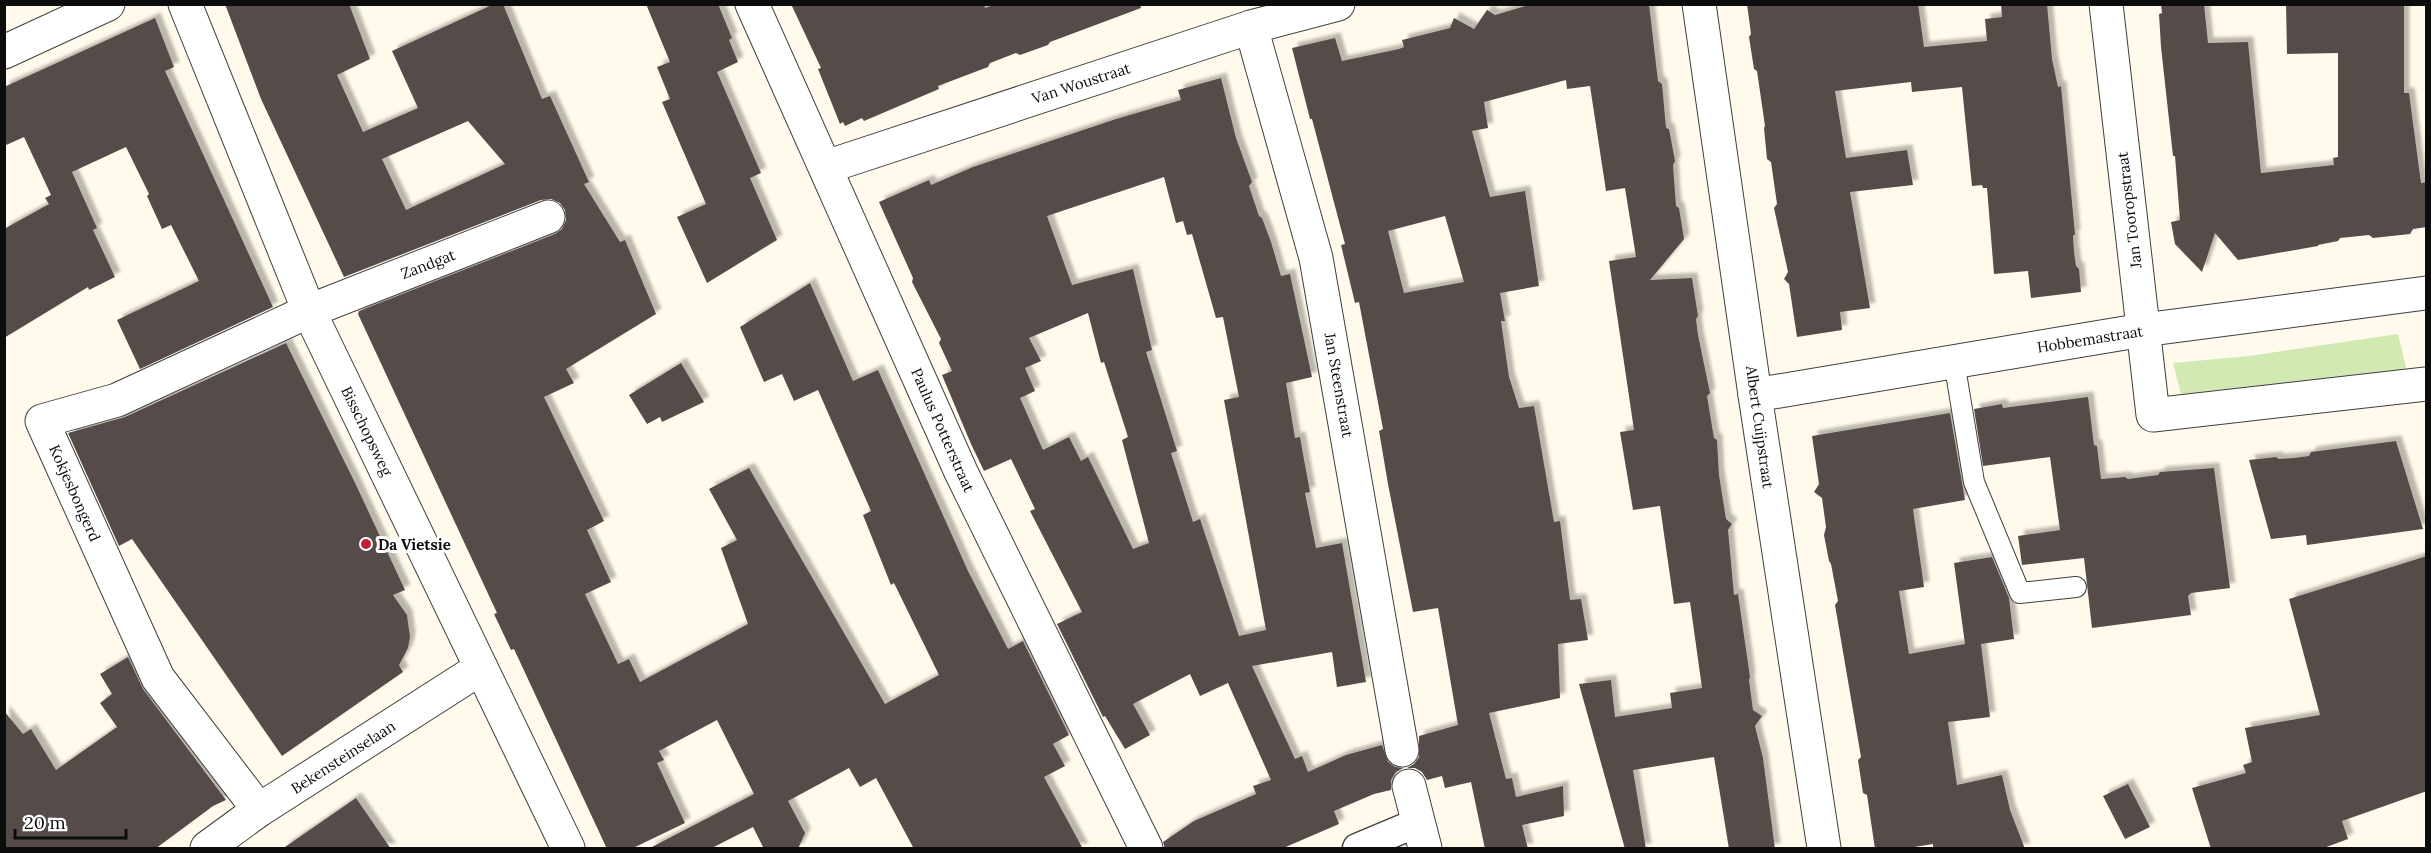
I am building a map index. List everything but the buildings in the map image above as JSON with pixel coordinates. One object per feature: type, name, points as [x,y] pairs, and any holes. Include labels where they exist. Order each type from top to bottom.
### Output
[{"type":"street","points":[[4,52],[108,4]]},
{"type":"street","name":"Bisschopsweg","points":[[185,4],[309,311],[568,849]]},
{"type":"street","name":"Paulus Potterstraat","points":[[752,4],[961,472],[1146,849]]},
{"type":"street","name":"Van Woustraat","points":[[826,167],[1251,27],[1338,4]]},
{"type":"street","name":"Albert Cuijpstraat","points":[[1699,4],[1755,395],[1824,849]]},
{"type":"street","name":"Jan Tooropstraat","points":[[2106,4],[2153,415],[2427,384]]},
{"type":"street","name":"Jan Steenstraat","points":[[1251,27],[1316,258],[1402,750]]},
{"type":"street","name":"Zandgat","points":[[309,311],[548,217]]},
{"type":"street","name":"Hobbemastraat","points":[[1755,395],[2143,330],[2427,293]]},
{"type":"street","name":"Kokjesbongerd","points":[[259,810],[158,678],[42,421],[117,400],[309,311]]},
{"type":"street","name":"Bekensteinselaan","points":[[207,849],[259,810],[481,668]]},
{"type":"street","points":[[1357,849],[1422,835],[1409,786]]},
{"type":"lane","points":[[1954,361],[1974,482],[2020,593],[2076,587]]},
{"type":"green space","points":[[2398,334],[2409,379],[2184,406],[2173,363],[2249,356]]},
{"type":"place","name":"Da Vietsie","points":[[366,544]]}]
